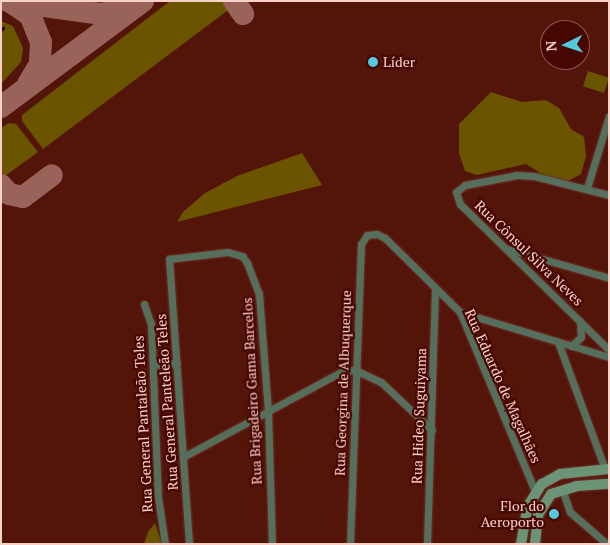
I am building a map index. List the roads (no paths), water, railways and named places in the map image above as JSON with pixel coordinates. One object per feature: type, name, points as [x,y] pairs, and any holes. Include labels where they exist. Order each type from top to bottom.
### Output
[{"type":"main road","points":[[521,544],[523,521],[535,491],[560,474],[607,469]]},
{"type":"main road","points":[[535,544],[538,515],[543,503],[551,494],[562,489],[609,484]]},
{"type":"street","points":[[609,116],[587,188],[609,195]]},
{"type":"street","name":"Rua Cônsul Silva Neves","points":[[587,188],[517,175],[460,187],[456,196],[460,204],[609,350]]},
{"type":"street","name":"Rua Eduardo de Magalhães","points":[[377,234],[385,238],[460,312],[535,491]]},
{"type":"street","name":"Rua Georgina de Albuquerque","points":[[350,544],[361,244],[367,235],[377,234]]},
{"type":"street","points":[[505,248],[609,278]]},
{"type":"street","name":"Rua General Panteleão Teles","points":[[189,544],[169,259],[228,252]]},
{"type":"street","name":"Rua Brigadeiro Gama Barcelos","points":[[228,252],[242,256],[255,278],[268,411],[272,544]]},
{"type":"street","name":"Rua Hideo Suguiyama","points":[[427,544],[435,288]]},
{"type":"street","name":"Rua General Pantaleão Teles","points":[[144,304],[151,324],[158,497],[165,544]]},
{"type":"street","points":[[460,312],[609,357]]},
{"type":"street","name":"Rua Cônsul Silva Neves","points":[[571,346],[581,337],[580,321]]},
{"type":"street","points":[[590,352],[596,345],[597,337]]},
{"type":"street","points":[[558,342],[607,469]]},
{"type":"street","points":[[153,365],[177,364]]},
{"type":"street","points":[[183,457],[330,375],[355,370],[381,382],[432,430]]},
{"type":"street","points":[[562,489],[570,512],[607,544]]},
{"type":"place","name":"Líder","points":[[373,62]]},
{"type":"place","name":"Flor do Aeroporto","points":[[554,514]]}]
